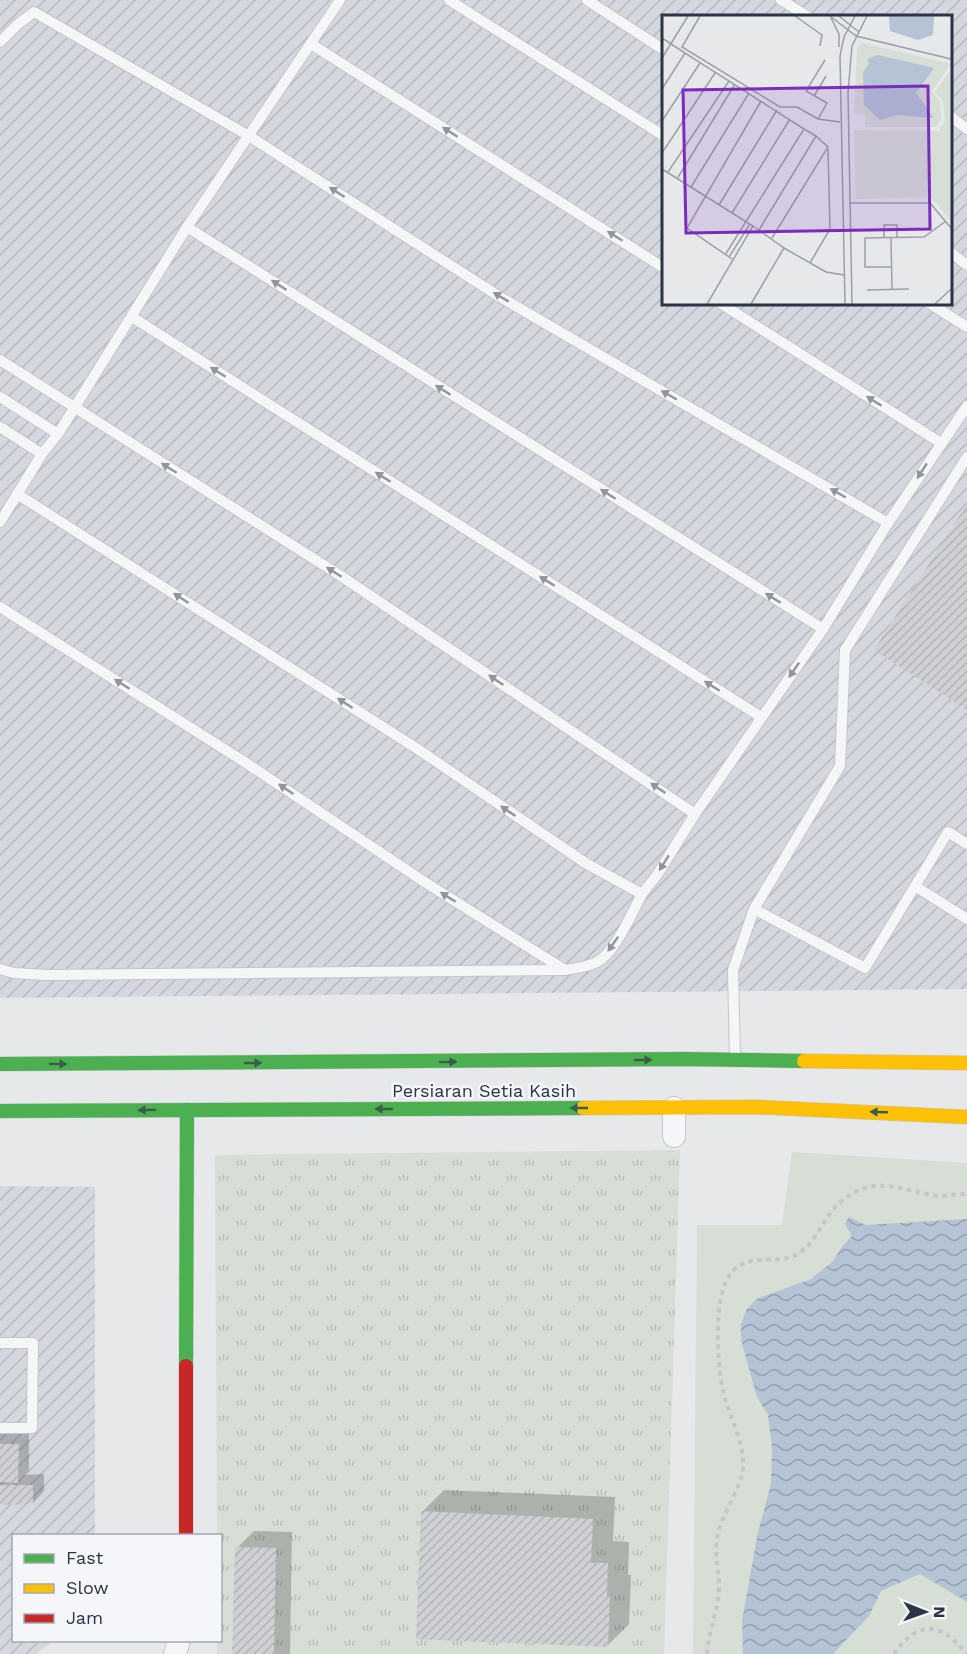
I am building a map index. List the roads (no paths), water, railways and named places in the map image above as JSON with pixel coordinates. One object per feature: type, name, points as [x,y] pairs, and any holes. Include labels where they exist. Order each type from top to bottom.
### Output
[{"type":"street","name":"Persiaran Setia Kasih","points":[[0,1064],[735,1060],[967,1063]]},
{"type":"street","name":"Persiaran Setia Kasih","points":[[0,1112],[756,1107],[967,1117]]},
{"type":"street","points":[[674,1108],[674,1136]]},
{"type":"street","points":[[186,1534],[187,1110]]},
{"type":"lane","points":[[0,522],[42,454],[58,434],[187,227],[340,0]]},
{"type":"lane","points":[[449,0],[662,135]]},
{"type":"lane","points":[[586,0],[662,49]]},
{"type":"lane","points":[[781,0],[805,15]]},
{"type":"lane","points":[[0,42],[34,12],[249,136],[500,297],[888,523]]},
{"type":"lane","points":[[311,44],[662,267]]},
{"type":"lane","points":[[952,117],[967,129]]},
{"type":"lane","points":[[187,227],[823,629]]},
{"type":"lane","points":[[952,253],[967,264]]},
{"type":"lane","points":[[722,304],[941,443]]},
{"type":"lane","points":[[931,304],[967,327]]},
{"type":"lane","points":[[132,317],[761,717]]},
{"type":"lane","points":[[0,360],[341,576],[695,814]]},
{"type":"lane","points":[[0,397],[58,434]]},
{"type":"lane","points":[[0,969],[14,973],[46,975],[565,970],[584,968],[600,961],[612,947],[642,894],[657,875],[695,814],[823,629],[888,523],[967,406]]},
{"type":"lane","points":[[0,428],[42,454]]},
{"type":"lane","points":[[735,1060],[733,969],[754,909],[840,766],[845,650],[967,457]]},
{"type":"lane","points":[[18,494],[416,748],[587,864],[642,894]]},
{"type":"lane","points":[[0,607],[243,760],[426,883],[565,970]]},
{"type":"lane","points":[[754,909],[866,968],[948,832],[967,844]]},
{"type":"lane","points":[[915,886],[967,919]]},
{"type":"lane","points":[[0,1343],[33,1343],[32,1428],[0,1428]]},
{"type":"water","points":[[849,1217],[866,1225],[967,1219],[967,1602],[920,1574],[881,1591],[869,1616],[833,1654],[743,1654],[742,1621],[758,1532],[771,1484],[772,1448],[768,1415],[757,1397],[741,1340],[741,1324],[747,1309],[756,1299],[811,1279],[833,1261],[852,1236],[845,1224]]}]
